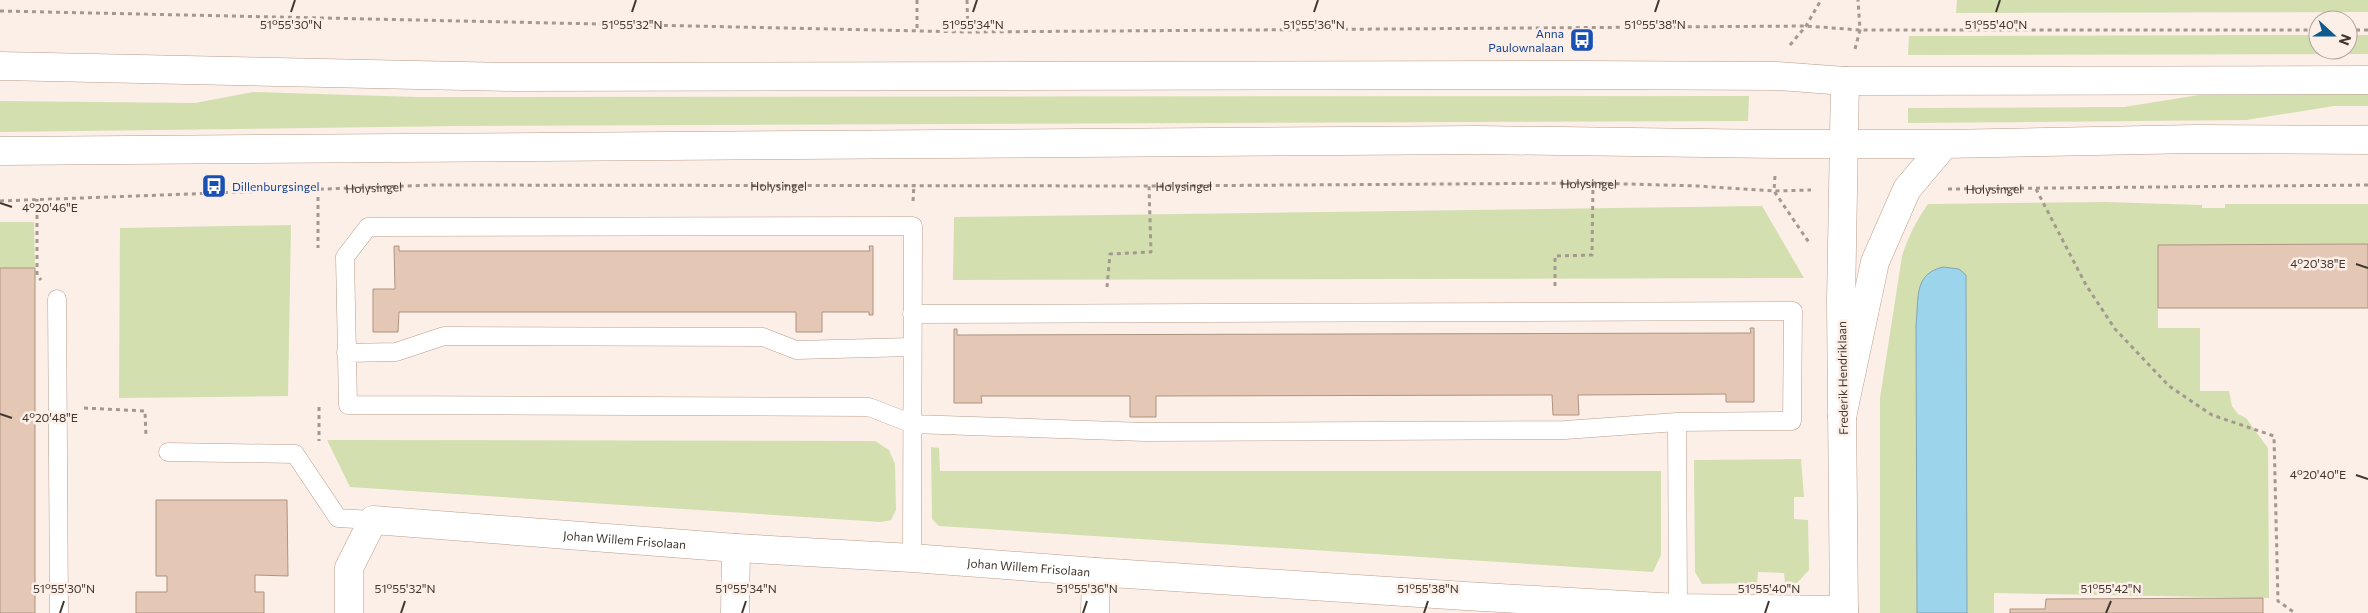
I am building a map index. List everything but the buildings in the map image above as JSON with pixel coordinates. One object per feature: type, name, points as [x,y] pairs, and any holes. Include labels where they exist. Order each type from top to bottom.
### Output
[{"type":"street","points":[[0,66],[515,77],[1581,75],[1777,76],[1846,81],[2368,80]]},
{"type":"street","points":[[1845,143],[1846,81]]},
{"type":"street","points":[[0,151],[1468,140],[1732,144],[1945,144],[2196,139],[2368,140]]},
{"type":"street","name":"Frederik Hendriklaan","points":[[1844,612],[1841,302],[1845,143]]},
{"type":"street","points":[[1842,417],[1875,262],[1907,189],[1945,144]]},
{"type":"street","points":[[349,613],[349,568],[373,520]]},
{"type":"street","name":"Johan Willem Frisolaan","points":[[373,520],[736,548],[912,558],[1096,572],[1465,605],[1844,612]]},
{"type":"street","points":[[735,613],[736,548]]},
{"type":"street","points":[[1095,613],[1096,572]]},
{"type":"lane","points":[[912,314],[1792,311],[1792,421],[1676,422],[1565,430],[1165,432],[913,424],[869,407],[348,405],[346,257],[368,227],[913,226],[912,314],[913,424],[912,558]]},
{"type":"lane","points":[[57,299],[59,613]]},
{"type":"lane","points":[[346,353],[396,352],[444,336],[763,338],[796,350],[912,347]]},
{"type":"lane","points":[[1676,422],[1678,608]]},
{"type":"lane","points":[[168,452],[295,454],[338,518],[373,520]]},
{"type":"path","points":[[917,0],[917,31]]},
{"type":"path","points":[[967,0],[968,32]]},
{"type":"path","points":[[1806,26],[1821,0]]},
{"type":"path","points":[[1858,0],[1860,30]]},
{"type":"path","points":[[0,11],[968,32],[1806,26],[1860,30],[2308,30]]},
{"type":"path","points":[[1554,311],[1555,256],[1592,255],[1593,183]]},
{"type":"path","name":"Holysingel","points":[[0,201],[434,185],[1149,186],[1593,183],[1698,186],[1774,191],[1844,189]]},
{"type":"path","name":"Holysingel","points":[[1907,189],[2368,185]]},
{"type":"path","points":[[1106,313],[1110,254],[1151,252],[1149,186]]},
{"type":"path","points":[[2036,189],[2086,285],[2116,329],[2169,386],[2212,416],[2274,436],[2278,600],[2294,613]]},
{"type":"path","points":[[37,199],[37,275],[57,299]]},
{"type":"path","points":[[58,407],[145,411],[146,436],[168,452]]},
{"type":"green space","points":[[1957,0],[2368,0],[2368,12],[2358,12],[2358,10],[2308,10],[2308,12],[1956,13]]},
{"type":"green space","points":[[2308,35],[2308,54],[1908,55],[1909,36]]},
{"type":"green space","points":[[2358,35],[2368,35],[2368,54],[2358,54]]},
{"type":"green space","points":[[253,92],[417,97],[1749,96],[1748,121],[458,126],[0,132],[0,101],[195,103]]},
{"type":"green space","points":[[2368,92],[2368,106],[2334,106],[2246,120],[1908,123],[1908,108],[2124,107],[2205,94]]},
{"type":"green space","points":[[2105,202],[2202,205],[2202,208],[2225,208],[2225,204],[2368,204],[2368,244],[2158,245],[2158,328],[2200,328],[2200,391],[2229,391],[2232,406],[2238,414],[2246,418],[2268,448],[2269,598],[1994,593],[1994,613],[1967,613],[1966,275],[1916,325],[1917,613],[1880,613],[1880,398],[1902,256],[1916,223],[1928,204]]},
{"type":"green space","points":[[1762,206],[1804,278],[953,280],[954,217]]},
{"type":"green space","points":[[0,222],[34,222],[35,268],[0,268]]},
{"type":"green space","points":[[291,225],[288,396],[119,398],[120,228]]},
{"type":"green space","points":[[327,440],[875,441],[889,450],[895,464],[896,510],[891,520],[881,522],[350,487]]},
{"type":"green space","points":[[931,447],[939,448],[940,471],[1661,471],[1661,555],[1653,572],[939,526],[932,519]]},
{"type":"green space","points":[[1801,459],[1804,497],[1794,497],[1794,519],[1808,520],[1809,570],[1797,583],[1785,583],[1784,573],[1758,572],[1757,583],[1702,584],[1695,572],[1694,460]]},
{"type":"water","points":[[1943,267],[1959,269],[1966,275],[1967,613],[1917,613],[1917,306],[1919,289],[1922,282],[1933,270]]},
{"type":"place","name":"Anna Paulownalaan","points":[[1582,40]]},
{"type":"place","name":"Dillenburgsingel","points":[[214,186]]}]
